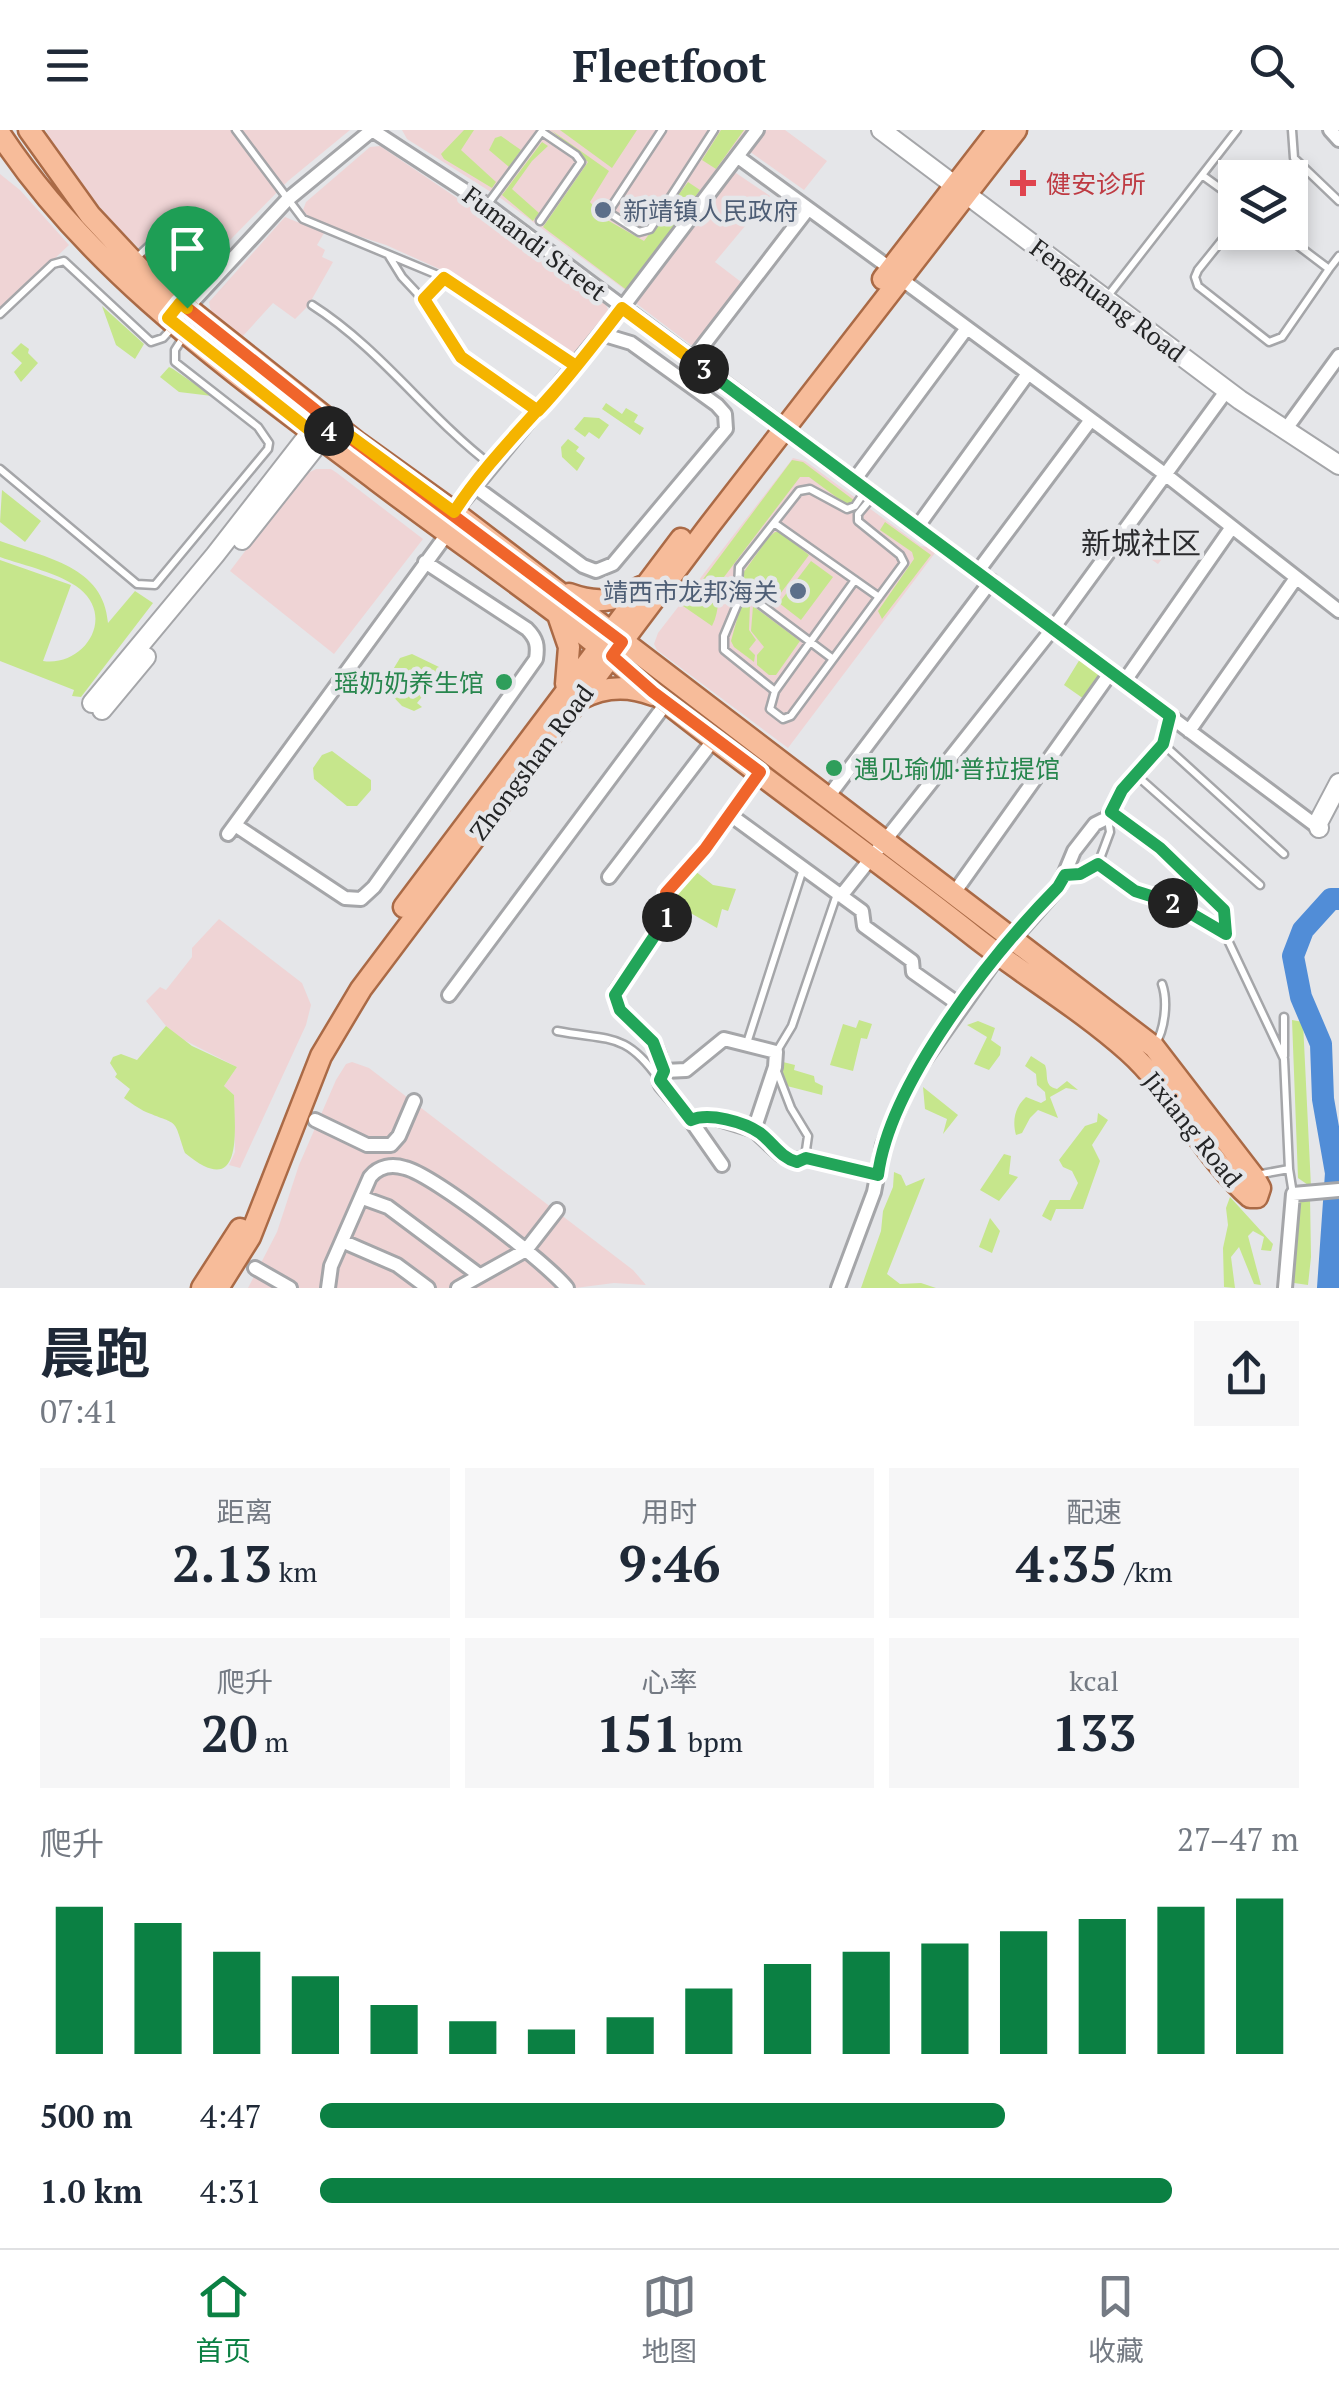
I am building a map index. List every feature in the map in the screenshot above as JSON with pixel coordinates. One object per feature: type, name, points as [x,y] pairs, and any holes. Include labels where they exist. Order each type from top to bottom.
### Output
[{"type":"main road","name":"Jixiang Road","points":[[29,130],[90,215],[188,323]]},
{"type":"main road","name":"Fenghuang Road","points":[[881,130],[966,185],[1339,453]]},
{"type":"main road","name":"Fenghuang Road","points":[[898,130],[1226,390],[1339,466]]},
{"type":"main road","name":"Zhongshan Road","points":[[966,185],[998,130]]},
{"type":"main road","name":"Zhongshan Road","points":[[202,1288],[238,1234],[286,1105],[331,1010],[896,274],[966,185],[1016,130]]},
{"type":"main road","name":"Jixiang Road","points":[[4,136],[74,226],[188,323],[323,428],[446,534],[558,614],[657,669],[828,797],[998,956],[1127,1050],[1204,1130]]},
{"type":"main road","name":"Jixiang Road","points":[[323,428],[454,512],[548,586],[664,700],[760,772],[954,893],[1154,1047],[1250,1197],[1259,1194],[1254,1176]]},
{"type":"main road","points":[[97,707],[215,555],[323,428]]},
{"type":"main road","points":[[548,586],[584,600],[606,601],[650,591],[645,635],[657,669]]},
{"type":"main road","points":[[558,614],[567,636],[572,695],[620,688],[664,700]]},
{"type":"main road","name":"Zhongshan Road","points":[[218,1288],[250,1237],[321,1056],[339,1023],[572,695]]},
{"type":"main road","points":[[1339,782],[1318,822],[1319,828],[1339,803]]},
{"type":"street","points":[[188,323],[287,200],[372,130]]},
{"type":"street","name":"Fumandi Street","points":[[372,130],[487,205],[1319,828]]},
{"type":"street","points":[[454,512],[602,334],[758,130]]},
{"type":"street","points":[[1330,130],[1339,140]]},
{"type":"street","points":[[738,157],[1166,475],[1339,611]]},
{"type":"street","points":[[692,360],[808,209]]},
{"type":"street","points":[[854,480],[967,328]]},
{"type":"street","points":[[474,486],[589,569],[603,571],[726,430],[727,420],[717,405],[631,342],[602,334]]},
{"type":"street","points":[[1291,422],[1339,356]]},
{"type":"street","points":[[918,526],[1027,375]]},
{"type":"street","points":[[839,895],[1054,627],[1226,390]]},
{"type":"street","points":[[978,571],[1090,421]]},
{"type":"street","points":[[1124,682],[1232,527]]},
{"type":"street","points":[[425,562],[527,629],[536,638],[536,660],[374,888],[361,899],[345,898],[231,829],[425,562],[446,534]]},
{"type":"street","points":[[1189,731],[1296,578]]},
{"type":"street","points":[[828,797],[992,581]]},
{"type":"street","points":[[954,893],[1111,672]]},
{"type":"street","points":[[449,995],[664,700]]},
{"type":"street","points":[[838,1288],[878,1175],[883,1144],[913,1076],[998,956],[1058,887],[1074,851],[1095,824],[1109,815],[1122,790],[1163,744],[1170,716]]},
{"type":"street","points":[[609,877],[715,738]]},
{"type":"street","points":[[722,1165],[662,1076],[653,1042],[620,1010],[615,995],[667,918],[666,893],[696,860],[760,772]]},
{"type":"street","points":[[729,814],[864,914],[864,926],[912,961],[913,972],[961,1006]]},
{"type":"street","points":[[662,1076],[686,1070],[724,1039],[776,1052],[775,1068],[754,1130]]},
{"type":"street","points":[[328,1288],[331,1266],[370,1177],[379,1168],[384,1146],[399,1136],[414,1100]]},
{"type":"street","points":[[691,1120],[712,1117],[754,1130],[784,1157],[797,1162],[806,1158],[878,1175]]},
{"type":"street","points":[[315,1120],[339,1133],[384,1146],[396,1166]]},
{"type":"street","points":[[379,1168],[396,1166],[428,1178],[526,1250],[567,1288]]},
{"type":"street","points":[[1285,1288],[1293,1194],[1339,1190]]},
{"type":"street","points":[[363,1198],[388,1207],[479,1275]]},
{"type":"street","points":[[458,1288],[526,1250],[557,1210]]},
{"type":"street","points":[[344,1242],[398,1265],[428,1288]]},
{"type":"street","points":[[255,1268],[290,1288]]},
{"type":"lane","points":[[236,130],[303,218],[444,278],[576,366]]},
{"type":"lane","points":[[662,130],[608,212],[640,232],[650,229],[714,130]]},
{"type":"lane","points":[[1111,292],[1237,130]]},
{"type":"lane","points":[[1292,130],[1294,158],[1339,201]]},
{"type":"lane","points":[[487,205],[542,131],[581,162],[540,221]]},
{"type":"lane","points":[[1202,176],[1218,187]]},
{"type":"lane","points":[[133,261],[181,216],[192,218],[204,232]]},
{"type":"lane","points":[[1218,245],[1198,270],[1198,286],[1269,342],[1282,337],[1339,256]]},
{"type":"lane","points":[[1303,250],[1328,269]]},
{"type":"lane","points":[[388,253],[407,284],[424,299],[461,357],[538,411]]},
{"type":"lane","points":[[0,314],[53,264],[64,261],[151,342],[188,323]]},
{"type":"lane","points":[[424,299],[444,278]]},
{"type":"lane","points":[[312,305],[352,332],[416,392],[434,415],[491,464]]},
{"type":"lane","points":[[0,469],[137,584],[156,585],[269,443],[258,427],[175,362],[175,350],[188,323]]},
{"type":"lane","points":[[775,691],[724,650],[723,641],[737,605],[738,567],[793,496],[804,489],[848,509],[870,492]]},
{"type":"lane","points":[[855,580],[775,691],[770,709],[786,719],[904,559],[858,521],[870,492]]},
{"type":"lane","points":[[774,524],[879,597]]},
{"type":"lane","points":[[738,592],[752,598],[833,659]]},
{"type":"lane","points":[[1163,744],[1284,854]]},
{"type":"lane","points":[[1135,774],[1260,885]]},
{"type":"lane","points":[[1098,864],[1110,832],[1109,815]]},
{"type":"lane","points":[[1109,815],[1160,848],[1224,910],[1226,934],[1284,1059]]},
{"type":"lane","points":[[1065,875],[1080,874],[1098,864]]},
{"type":"lane","points":[[1098,864],[1135,891],[1182,907],[1226,934]]},
{"type":"lane","points":[[747,1043],[803,868]]},
{"type":"lane","points":[[776,1052],[792,1026],[839,895]]},
{"type":"lane","points":[[1154,1047],[1162,1034],[1166,1000],[1162,984]]},
{"type":"lane","points":[[1284,1017],[1293,1194]]},
{"type":"lane","points":[[558,1031],[625,1043],[662,1076]]},
{"type":"lane","points":[[775,1068],[784,1082],[790,1108],[808,1136],[806,1158]]},
{"type":"lane","points":[[1254,1176],[1289,1169]]},
{"type":"shaded area","points":[[46,130],[350,130],[288,181],[184,287],[178,286],[114,224],[53,150]]},
{"type":"shaded area","name":"新靖镇人民政府","points":[[402,130],[747,130],[628,292],[502,199],[407,139]]},
{"type":"shaded area","points":[[763,130],[785,130],[827,161],[804,190],[749,151]]},
{"type":"shaded area","points":[[380,146],[534,250],[606,305],[609,312],[576,359],[569,358],[444,271],[386,245],[315,222],[306,214],[306,202],[370,147]]},
{"type":"shaded area","points":[[736,173],[770,196],[715,262],[745,285],[698,344],[691,345],[637,304],[637,299],[730,174]]},
{"type":"shaded area","points":[[0,174],[20,190],[69,245],[0,310]]},
{"type":"shaded area","points":[[285,217],[324,233],[317,245],[325,250],[322,257],[333,262],[308,306],[295,319],[273,303],[242,337],[211,312],[209,302]]},
{"type":"shaded area","name":"靖西市龙邦海关","points":[[793,458],[805,461],[921,546],[938,549],[788,748],[654,644],[658,633]]},
{"type":"shaded area","points":[[316,469],[331,469],[423,539],[334,654],[230,571],[302,476]]},
{"type":"shaded area","points":[[1137,529],[1167,552],[1158,564],[1127,543]]},
{"type":"shaded area","points":[[219,919],[302,983],[311,1005],[306,1025],[240,1168],[229,1165],[235,1152],[234,1095],[224,1086],[237,1067],[182,1039],[146,1001],[160,987],[166,990],[192,957],[192,948]]},
{"type":"shaded area","points":[[346,1064],[369,1068],[633,1270],[646,1285],[248,1288],[277,1232],[299,1165],[336,1080]]},
{"type":"green space","points":[[464,130],[474,130],[461,150],[496,182],[492,188],[441,154]]},
{"type":"green space","points":[[551,130],[609,171],[590,202],[595,213],[644,241],[688,182],[700,190],[628,291],[543,227],[588,162]]},
{"type":"green space","points":[[560,130],[637,130],[612,168]]},
{"type":"green space","points":[[721,130],[744,130],[716,169],[702,160]]},
{"type":"green space","points":[[501,136],[521,150],[509,167],[489,150],[495,138]]},
{"type":"green space","points":[[542,142],[548,146],[512,189],[539,213],[533,221],[502,195]]},
{"type":"green space","points":[[102,306],[144,344],[135,359],[116,345]]},
{"type":"green space","points":[[21,343],[38,363],[21,382],[14,372],[22,363],[11,353]]},
{"type":"green space","points":[[169,367],[212,396],[179,392],[160,377]]},
{"type":"green space","points":[[606,403],[622,414],[626,408],[638,415],[634,422],[644,428],[640,435],[602,409]]},
{"type":"green space","points":[[584,417],[599,418],[609,425],[599,439],[589,432],[585,437],[574,429]]},
{"type":"green space","points":[[568,439],[585,458],[577,471],[562,457],[561,447]]},
{"type":"green space","points":[[792,460],[803,462],[855,501],[847,505],[809,477],[800,477],[724,577],[712,626],[683,606]]},
{"type":"green space","points":[[2,490],[41,521],[25,542],[0,522]]},
{"type":"green space","points":[[885,522],[931,555],[882,619],[878,611],[914,559],[912,552],[880,530]]},
{"type":"green space","points":[[775,532],[809,555],[772,605],[744,587],[741,576]]},
{"type":"green space","points":[[0,541],[53,559],[84,576],[104,604],[108,623],[135,591],[153,603],[81,697],[72,696],[74,690],[0,661],[0,560],[71,585],[43,661],[58,661],[82,649],[95,627],[95,614],[90,601],[72,583],[0,557]]},
{"type":"green space","points":[[811,561],[833,577],[801,620],[779,603]]},
{"type":"green space","points":[[742,601],[750,604],[749,630],[756,640],[749,649],[755,655],[754,662],[731,641]]},
{"type":"green space","points":[[753,606],[800,641],[776,675],[769,675],[757,665],[757,655],[764,647],[751,631]]},
{"type":"green space","points":[[412,654],[439,667],[444,677],[441,685],[435,681],[417,703],[422,707],[414,711],[402,706],[383,686],[400,658]]},
{"type":"green space","points":[[1080,659],[1101,673],[1084,699],[1064,685]]},
{"type":"green space","points":[[332,751],[371,780],[371,790],[357,806],[347,806],[314,779],[313,768],[322,755]]},
{"type":"green space","points":[[695,871],[713,885],[736,889],[728,911],[722,909],[717,928],[671,902],[670,895]]},
{"type":"green space","points":[[859,1020],[872,1024],[867,1039],[861,1038],[853,1071],[830,1065],[843,1024],[856,1028]]},
{"type":"green space","points":[[1292,1020],[1303,1022],[1311,1187],[1298,1178]]},
{"type":"green space","points":[[978,1021],[995,1028],[991,1040],[1001,1047],[989,1070],[974,1064],[987,1037],[967,1025]]},
{"type":"green space","points":[[166,1026],[192,1046],[237,1067],[224,1086],[234,1095],[232,1156],[226,1166],[217,1170],[185,1153],[174,1124],[124,1098],[130,1089],[115,1077],[110,1063],[121,1054],[137,1060]]},
{"type":"green space","points":[[1031,1056],[1045,1065],[1048,1083],[1053,1088],[1067,1081],[1078,1090],[1066,1088],[1050,1097],[1058,1118],[1038,1110],[1022,1133],[1016,1135],[1015,1114],[1022,1101],[1026,1097],[1041,1103],[1046,1100],[1045,1092],[1037,1085],[1036,1074],[1025,1066]]},
{"type":"green space","points":[[779,1061],[814,1076],[815,1082],[823,1086],[822,1095],[787,1086]]},
{"type":"green space","points":[[923,1087],[958,1115],[943,1134],[947,1119],[925,1109]]},
{"type":"green space","points":[[1098,1113],[1108,1120],[1092,1145],[1100,1161],[1083,1209],[1056,1209],[1051,1221],[1042,1216],[1050,1200],[1070,1200],[1078,1183],[1072,1171],[1059,1160],[1085,1126],[1097,1122]]},
{"type":"green space","points":[[1004,1154],[1011,1156],[1009,1174],[1018,1177],[999,1201],[980,1190]]},
{"type":"green space","points":[[894,1172],[901,1175],[906,1186],[925,1178],[887,1274],[900,1284],[921,1283],[936,1288],[861,1288],[881,1231]]},
{"type":"green space","points":[[1230,1197],[1273,1244],[1271,1251],[1261,1250],[1264,1237],[1253,1231],[1248,1236],[1261,1285],[1254,1284],[1239,1247],[1231,1257],[1235,1288],[1224,1287],[1223,1248]]},
{"type":"green space","points":[[1310,1197],[1308,1285],[1294,1283],[1300,1199]]},
{"type":"green space","points":[[990,1218],[1000,1231],[992,1253],[979,1247]]},
{"type":"waterway","points":[[1328,1288],[1336,1173],[1323,1099],[1321,1044],[1301,997],[1293,956],[1303,930],[1331,899],[1339,899]]},
{"type":"place","name":"健安诊所","points":[[1023,183]]},
{"type":"place","name":"新靖镇人民政府","points":[[603,210]]},
{"type":"place","name":"靖西市龙邦海关","points":[[798,591]]},
{"type":"place","name":"瑶奶奶养生馆","points":[[504,682]]},
{"type":"place","name":"遇见瑜伽·普拉提馆","points":[[834,768]]},
{"type":"district","name":"新城社区","points":[[1141,543]]},
{"type":"route","points":[[187,308],[180,303],[168,318],[322,440],[334,424],[454,512],[576,366],[444,278],[424,299],[461,357],[538,411],[576,366],[622,308],[1170,716],[1163,744],[1122,790],[1111,812],[1160,848],[1224,910],[1226,934],[1182,907],[1135,891],[1098,864],[1080,874],[1065,875],[998,956],[913,1076],[883,1144],[878,1175],[806,1158],[794,1161],[780,1154],[754,1130],[712,1117],[691,1120],[661,1086],[664,1071],[653,1042],[620,1010],[615,995],[667,918],[666,893],[705,849],[760,772],[653,692],[612,656],[622,642],[454,512],[358,444],[187,308]]}]
